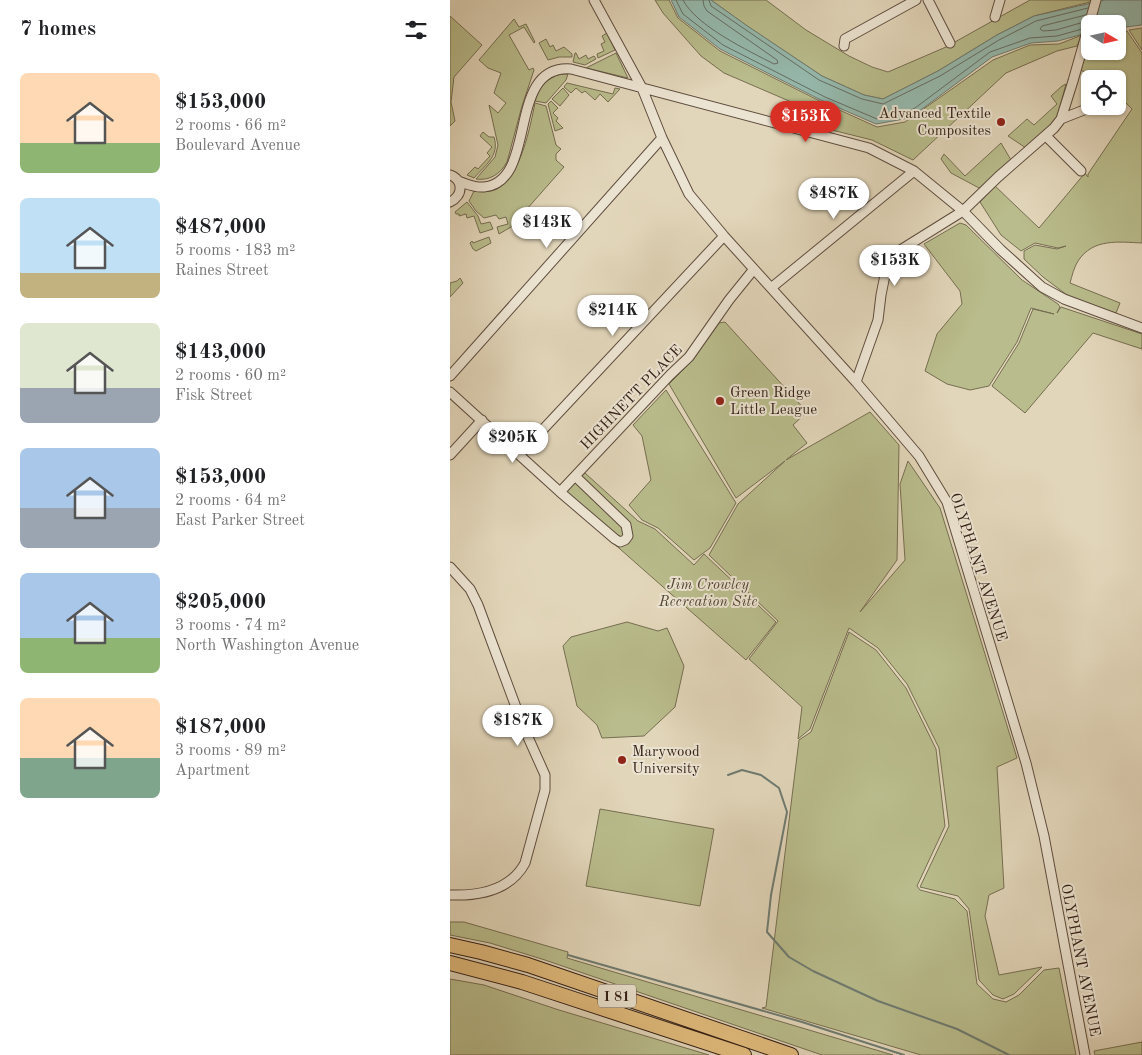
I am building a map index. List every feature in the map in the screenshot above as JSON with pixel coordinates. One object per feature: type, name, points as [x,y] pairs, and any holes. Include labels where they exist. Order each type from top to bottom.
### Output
[{"type":"highway","name":"I 81","points":[[450,945],[528,965],[791,1055]]},
{"type":"highway","name":"I 81","points":[[450,963],[522,982],[744,1055]]},
{"type":"highway","points":[[450,970],[522,982]]},
{"type":"street","name":"OLYPHANT AVENUE","points":[[594,0],[642,88],[662,138],[689,194],[919,456],[947,502],[1026,763],[1039,818],[1085,1055]]},
{"type":"street","points":[[844,46],[845,39],[916,0]]},
{"type":"street","points":[[928,0],[950,43]]},
{"type":"street","points":[[994,17],[1000,0]]},
{"type":"street","points":[[856,382],[878,320],[880,295],[885,275],[894,254],[964,211],[998,177],[1054,128],[1061,119],[1096,0]]},
{"type":"street","points":[[450,174],[458,181],[474,186],[488,186],[500,180],[513,162],[533,89],[543,77],[555,70],[562,68],[571,69],[869,148],[914,171],[964,211],[1000,249],[1042,288],[1064,299],[1142,328]]},
{"type":"street","points":[[1061,119],[1081,111]]},
{"type":"street","points":[[1046,136],[1081,171]]},
{"type":"street","points":[[450,376],[662,138]]},
{"type":"street","points":[[771,288],[914,171]]},
{"type":"street","points":[[450,202],[460,194],[461,189],[458,181]]},
{"type":"street","points":[[520,454],[724,236]]},
{"type":"street","name":"HIGHNETT PLACE","points":[[560,492],[689,357],[729,300],[754,269]]},
{"type":"street","points":[[450,392],[615,539],[620,542],[626,540],[628,536],[626,525],[575,476]]},
{"type":"street","points":[[450,455],[482,420]]},
{"type":"street","points":[[450,567],[470,589],[478,605],[523,726],[544,774],[544,790],[540,807],[525,863],[520,873],[501,886],[484,894],[469,896],[450,895]]},
{"type":"green space","points":[[655,0],[669,0],[678,18],[720,51],[877,127],[905,122],[993,60],[1030,45],[1059,44],[1081,35],[1081,37],[1077,46],[1057,51],[1006,73],[913,160],[872,140],[800,122],[803,107],[724,73],[701,56],[663,13]]},
{"type":"green space","points":[[711,0],[766,0],[806,30],[849,56],[888,72],[946,47],[1030,0],[1091,0],[1090,2],[1034,16],[997,35],[938,71],[883,99],[864,95],[822,76]]},
{"type":"green space","points":[[450,16],[482,45],[454,77],[451,102],[455,121],[450,126]]},
{"type":"green space","points":[[514,19],[519,27],[526,24],[535,42],[524,27],[509,35],[529,70],[533,68],[534,70],[507,162],[494,176],[486,179],[476,179],[495,157],[498,145],[489,105],[498,113],[506,103],[494,93],[501,73],[488,68],[479,60]]},
{"type":"green space","points":[[1142,28],[1142,50],[1129,30]]},
{"type":"green space","points":[[1126,31],[1142,53],[1142,243],[1116,242],[1091,248],[1078,261],[1070,283],[1120,303],[1116,313],[1071,298],[1043,277],[1024,259],[1024,251],[1035,245],[1057,249],[1066,246],[1058,248],[1035,243],[1021,251],[1001,235],[980,202],[995,186],[1039,228],[1085,173],[1088,177],[1088,174],[1132,109],[1126,103],[1126,70],[1081,70],[1084,60],[1126,60]]},
{"type":"green space","points":[[607,33],[615,50],[598,58],[597,54],[604,51],[601,44],[605,42],[602,36]]},
{"type":"green space","points":[[546,39],[550,47],[553,45],[556,51],[564,47],[572,54],[572,57],[559,57],[548,60],[539,43]]},
{"type":"green space","points":[[575,53],[579,59],[586,55],[588,59],[594,56],[596,59],[585,65],[573,62]]},
{"type":"green space","points":[[616,53],[628,78],[586,68]]},
{"type":"green space","points":[[561,74],[568,74],[566,80],[546,103],[535,101],[544,84],[551,78]]},
{"type":"green space","points":[[567,83],[613,94],[615,88],[620,89],[608,102],[600,94],[595,100],[585,91],[582,93],[576,88],[571,93],[564,87]]},
{"type":"green space","points":[[1066,84],[1057,118],[1026,148],[1008,136],[1027,119],[1034,125],[1057,104],[1051,96]]},
{"type":"green space","points":[[563,88],[569,95],[560,106],[552,99]]},
{"type":"green space","points":[[551,101],[558,108],[553,113],[558,118],[556,121],[563,128],[555,131],[548,104]]},
{"type":"green space","points":[[535,103],[546,106],[556,145],[561,149],[556,154],[556,160],[564,167],[511,227],[499,234],[497,227],[508,224],[506,217],[499,219],[496,215],[484,218],[469,201],[474,191],[486,192],[497,189],[505,183],[512,173],[523,150]]},
{"type":"green space","points":[[483,132],[489,137],[494,137],[495,150],[490,160],[474,178],[467,175],[475,167],[478,169],[490,156],[487,153],[492,147],[480,136]]},
{"type":"green space","points":[[1001,143],[1011,160],[981,189],[951,173],[941,159],[944,154],[965,176]]},
{"type":"green space","points":[[467,202],[478,216],[481,224],[490,222],[493,229],[480,233],[474,216],[467,218],[466,214],[459,216],[459,214],[456,214],[455,212]]},
{"type":"green space","points":[[960,223],[966,225],[1022,280],[1058,304],[1060,307],[1057,313],[1061,307],[1142,334],[1142,349],[1093,333],[1025,413],[992,386],[1019,343],[1033,309],[1054,314],[1031,308],[1017,342],[989,386],[970,390],[947,384],[925,371],[937,334],[962,304],[960,291],[924,244]]},
{"type":"green space","points":[[489,237],[491,243],[476,251],[473,249],[470,243],[472,241],[473,243]]},
{"type":"green space","points":[[460,278],[463,283],[450,297],[450,283]]},
{"type":"green space","points":[[725,322],[807,412],[793,425],[807,443],[786,460],[870,412],[899,445],[897,560],[860,612],[905,560],[900,484],[908,461],[940,508],[1017,758],[997,767],[1004,888],[989,895],[985,916],[999,975],[1042,967],[1014,994],[1003,999],[993,995],[979,980],[969,909],[958,896],[920,887],[949,826],[939,748],[907,684],[878,648],[849,628],[810,729],[798,739],[802,707],[749,659],[778,621],[709,555],[738,504],[785,461],[736,498],[669,384],[692,361],[719,323]]},
{"type":"green space","points":[[666,390],[736,503],[710,548],[694,560],[658,528],[642,520],[629,505],[651,480],[642,436],[633,425]]},
{"type":"green space","name":"Jim Crowley Recreation Site","points":[[585,473],[638,521],[655,529],[694,565],[704,554],[776,622],[746,660],[561,497]]},
{"type":"green space","points":[[627,622],[658,631],[667,628],[684,666],[675,707],[644,736],[602,738],[597,725],[577,706],[563,646],[571,637]]},
{"type":"green space","points":[[849,632],[876,650],[906,688],[936,749],[945,826],[917,886],[920,890],[955,899],[967,911],[977,984],[993,999],[1006,1002],[1019,995],[1044,970],[1059,968],[1076,1055],[921,1055],[762,1008],[766,1007],[799,740],[811,732]]},
{"type":"green space","points":[[600,809],[714,829],[700,906],[586,886]]},
{"type":"green space","points":[[450,922],[464,922],[568,952],[567,958],[893,1055],[822,1055],[545,960],[490,943],[450,935]]},
{"type":"green space","points":[[450,979],[484,985],[559,1010],[709,1055],[450,1055]]},
{"type":"green space","points":[[1142,1042],[1142,1055],[1095,1055],[1094,1051]]},
{"type":"water","points":[[671,0],[711,0],[822,76],[864,95],[883,99],[938,71],[997,35],[1034,16],[1105,0],[1142,0],[1142,25],[1126,27],[1126,15],[1081,15],[1081,35],[1058,41],[1031,43],[992,57],[918,112],[904,119],[876,124],[823,101],[720,49],[679,17]]},
{"type":"waterway","points":[[728,775],[742,770],[761,775],[779,788],[787,812],[771,895],[767,932],[789,957],[813,971],[878,1001],[957,1029],[1009,1055]]},
{"type":"waterway","points":[[568,955],[802,1022],[904,1055]]},
{"type":"place","name":"Advanced Textile Composites","points":[[1001,122]]},
{"type":"place","name":"Green Ridge Little League","points":[[720,401]]},
{"type":"place","name":"Marywood University","points":[[622,760]]}]
